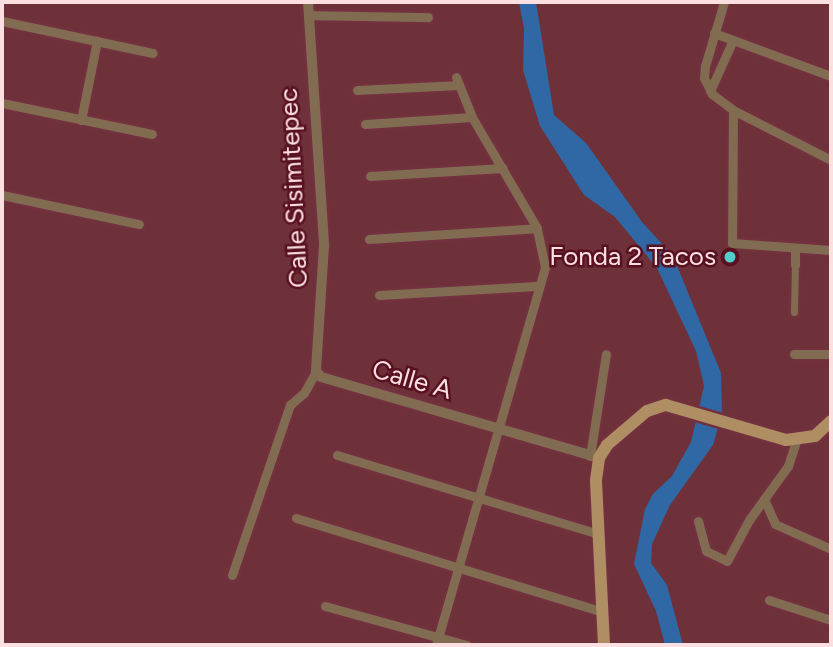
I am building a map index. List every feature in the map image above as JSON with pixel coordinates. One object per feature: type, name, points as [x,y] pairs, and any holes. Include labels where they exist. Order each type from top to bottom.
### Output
[{"type":"main road","points":[[604,645],[594,457],[647,411],[666,405],[689,409],[796,441],[816,436],[831,421]]},
{"type":"street","name":"Calle Sisimitepec","points":[[308,2],[324,246],[316,371]]},
{"type":"street","points":[[723,2],[705,66],[711,93],[733,110],[831,160]]},
{"type":"street","points":[[308,15],[428,17]]},
{"type":"street","points":[[2,21],[153,53]]},
{"type":"street","points":[[714,33],[831,76]]},
{"type":"street","points":[[711,93],[733,40]]},
{"type":"street","points":[[81,120],[97,41]]},
{"type":"street","points":[[358,90],[458,81],[472,117],[537,228],[545,268],[536,286],[438,641]]},
{"type":"street","points":[[2,103],[152,134]]},
{"type":"street","points":[[733,110],[732,243],[831,250]]},
{"type":"street","points":[[365,124],[472,117]]},
{"type":"street","points":[[370,176],[503,168]]},
{"type":"street","points":[[2,195],[139,224]]},
{"type":"street","points":[[369,239],[537,228]]},
{"type":"street","points":[[794,312],[795,249]]},
{"type":"street","points":[[379,295],[536,286]]},
{"type":"street","points":[[594,457],[606,354]]},
{"type":"street","points":[[794,354],[831,354]]},
{"type":"street","points":[[232,575],[290,405],[303,393],[316,371]]},
{"type":"street","name":"Calle A","points":[[316,371],[321,377],[594,457]]},
{"type":"street","points":[[698,521],[706,551],[727,561],[764,499],[788,466],[796,441]]},
{"type":"street","points":[[337,455],[480,495],[596,533]]},
{"type":"street","points":[[764,499],[775,524],[831,549]]},
{"type":"street","points":[[296,518],[460,565],[603,612]]},
{"type":"street","points":[[769,600],[831,620]]},
{"type":"street","points":[[325,606],[438,641],[467,645]]},
{"type":"shaded area","points":[[2,2],[831,2],[831,645],[2,645]]},
{"type":"water","points":[[519,2],[536,2],[554,115],[586,143],[642,222],[673,256],[721,373],[722,414],[713,445],[670,505],[652,544],[651,563],[667,585],[683,645],[665,645],[656,611],[634,564],[645,509],[653,494],[672,476],[691,442],[704,386],[696,351],[657,268],[615,217],[584,195],[540,126],[523,70],[524,29]]},
{"type":"place","name":"Fonda 2 Tacos","points":[[730,257]]}]
